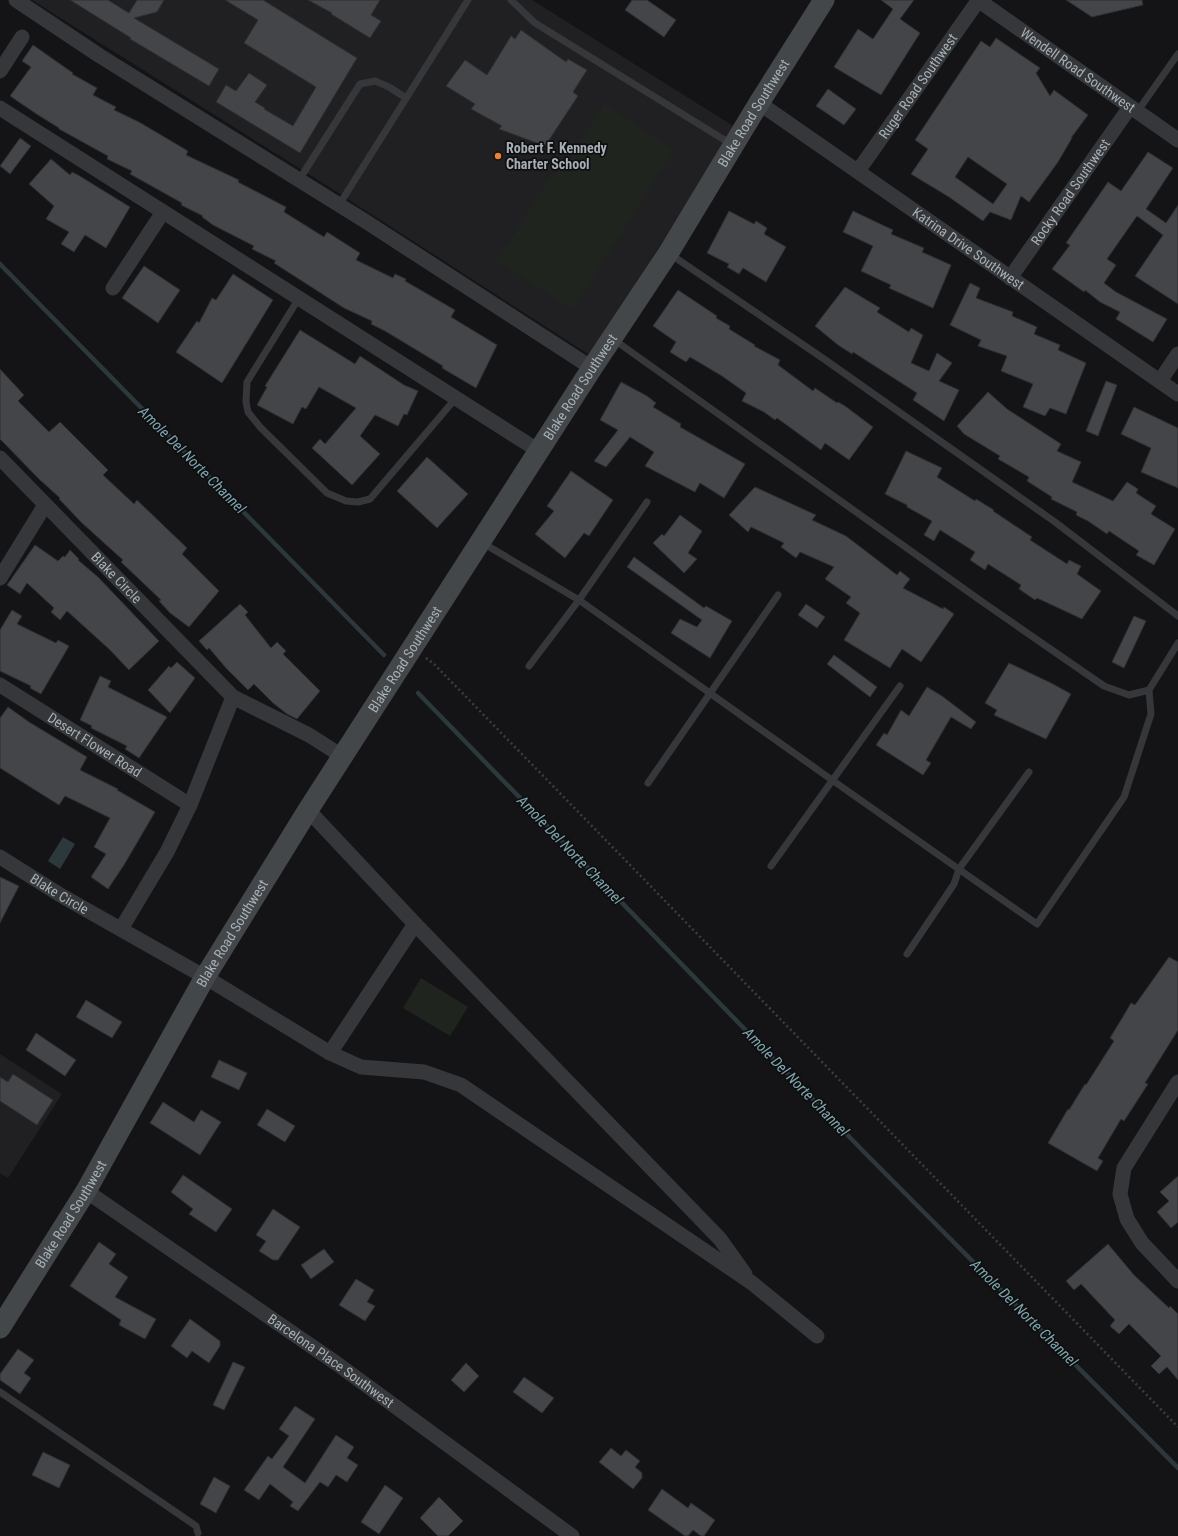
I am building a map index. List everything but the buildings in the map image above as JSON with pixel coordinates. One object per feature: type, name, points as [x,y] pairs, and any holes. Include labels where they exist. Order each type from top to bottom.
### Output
[{"type":"main road","name":"Blake Road Southwest","points":[[0,1328],[86,1191],[205,977],[308,810],[411,648],[668,252],[824,0]]},
{"type":"street","points":[[16,0],[100,56],[339,205],[592,368]]},
{"type":"street","name":"Wendell Road Southwest","points":[[978,0],[1178,140]]},
{"type":"street","name":"Ruger Road Southwest","points":[[858,171],[978,0]]},
{"type":"street","points":[[0,71],[22,37]]},
{"type":"street","name":"Katrina Drive Southwest","points":[[759,103],[1178,394]]},
{"type":"street","points":[[0,108],[539,451]]},
{"type":"street","name":"Rocky Road Southwest","points":[[1010,278],[1134,109]]},
{"type":"street","points":[[113,288],[163,212]]},
{"type":"street","points":[[1160,381],[1178,354]]},
{"type":"street","name":"Blake Circle","points":[[0,458],[233,697],[309,735],[342,756]]},
{"type":"street","points":[[0,578],[46,505]]},
{"type":"street","name":"Desert Flower Road","points":[[0,685],[190,805]]},
{"type":"street","points":[[121,929],[167,852],[190,805],[233,697]]},
{"type":"street","points":[[308,810],[415,924],[720,1239],[752,1283],[817,1336]]},
{"type":"street","name":"Blake Circle","points":[[0,857],[62,896],[205,977],[330,1053],[361,1067],[424,1072],[461,1085],[752,1283]]},
{"type":"street","points":[[330,1053],[415,924]]},
{"type":"street","points":[[1178,1082],[1124,1168],[1120,1194],[1127,1219],[1142,1243],[1178,1282]]},
{"type":"street","name":"Barcelona Place Southwest","points":[[86,1191],[336,1363],[572,1536]]},
{"type":"lane","points":[[339,205],[468,0]]},
{"type":"lane","points":[[511,0],[535,24],[733,146]]},
{"type":"lane","points":[[1134,109],[1178,54]]},
{"type":"lane","points":[[299,180],[360,84],[375,81],[389,87],[406,98]]},
{"type":"lane","points":[[668,252],[830,363],[1056,522],[1178,616]]},
{"type":"lane","points":[[299,298],[247,382],[246,402],[248,412],[260,427],[327,493],[346,501],[358,502],[370,499],[456,398]]},
{"type":"lane","points":[[612,338],[984,603],[1104,686],[1128,695],[1149,690]]},
{"type":"lane","points":[[529,666],[579,600],[647,502]]},
{"type":"lane","points":[[481,542],[579,600],[1037,924],[1124,797],[1151,714],[1149,690],[1178,643]]},
{"type":"lane","points":[[648,783],[778,595]]},
{"type":"lane","points":[[771,866],[900,686]]},
{"type":"lane","points":[[907,954],[954,884],[959,869],[1028,772]]},
{"type":"lane","points":[[0,1392],[196,1526],[198,1533]]},
{"type":"path","points":[[411,648],[435,665],[1178,1427]]},
{"type":"shaded area","name":"Robert F. Kennedy Charter School","points":[[32,0],[532,0],[735,127],[597,345],[588,354],[326,185]]},
{"type":"shaded area","points":[[604,105],[674,150],[573,309],[497,261],[550,178],[570,159]]},
{"type":"shaded area","points":[[63,837],[75,844],[60,869],[48,861]]},
{"type":"shaded area","points":[[421,978],[468,1007],[450,1036],[403,1008]]},
{"type":"shaded area","points":[[0,1054],[62,1094],[8,1178],[0,1173]]},
{"type":"waterway","name":"Amole Del Norte Channel","points":[[0,264],[384,655]]},
{"type":"waterway","name":"Amole Del Norte Channel","points":[[418,693],[868,1156],[1178,1468]]},
{"type":"place","name":"Robert F. Kennedy Charter School","points":[[498,156]]}]
